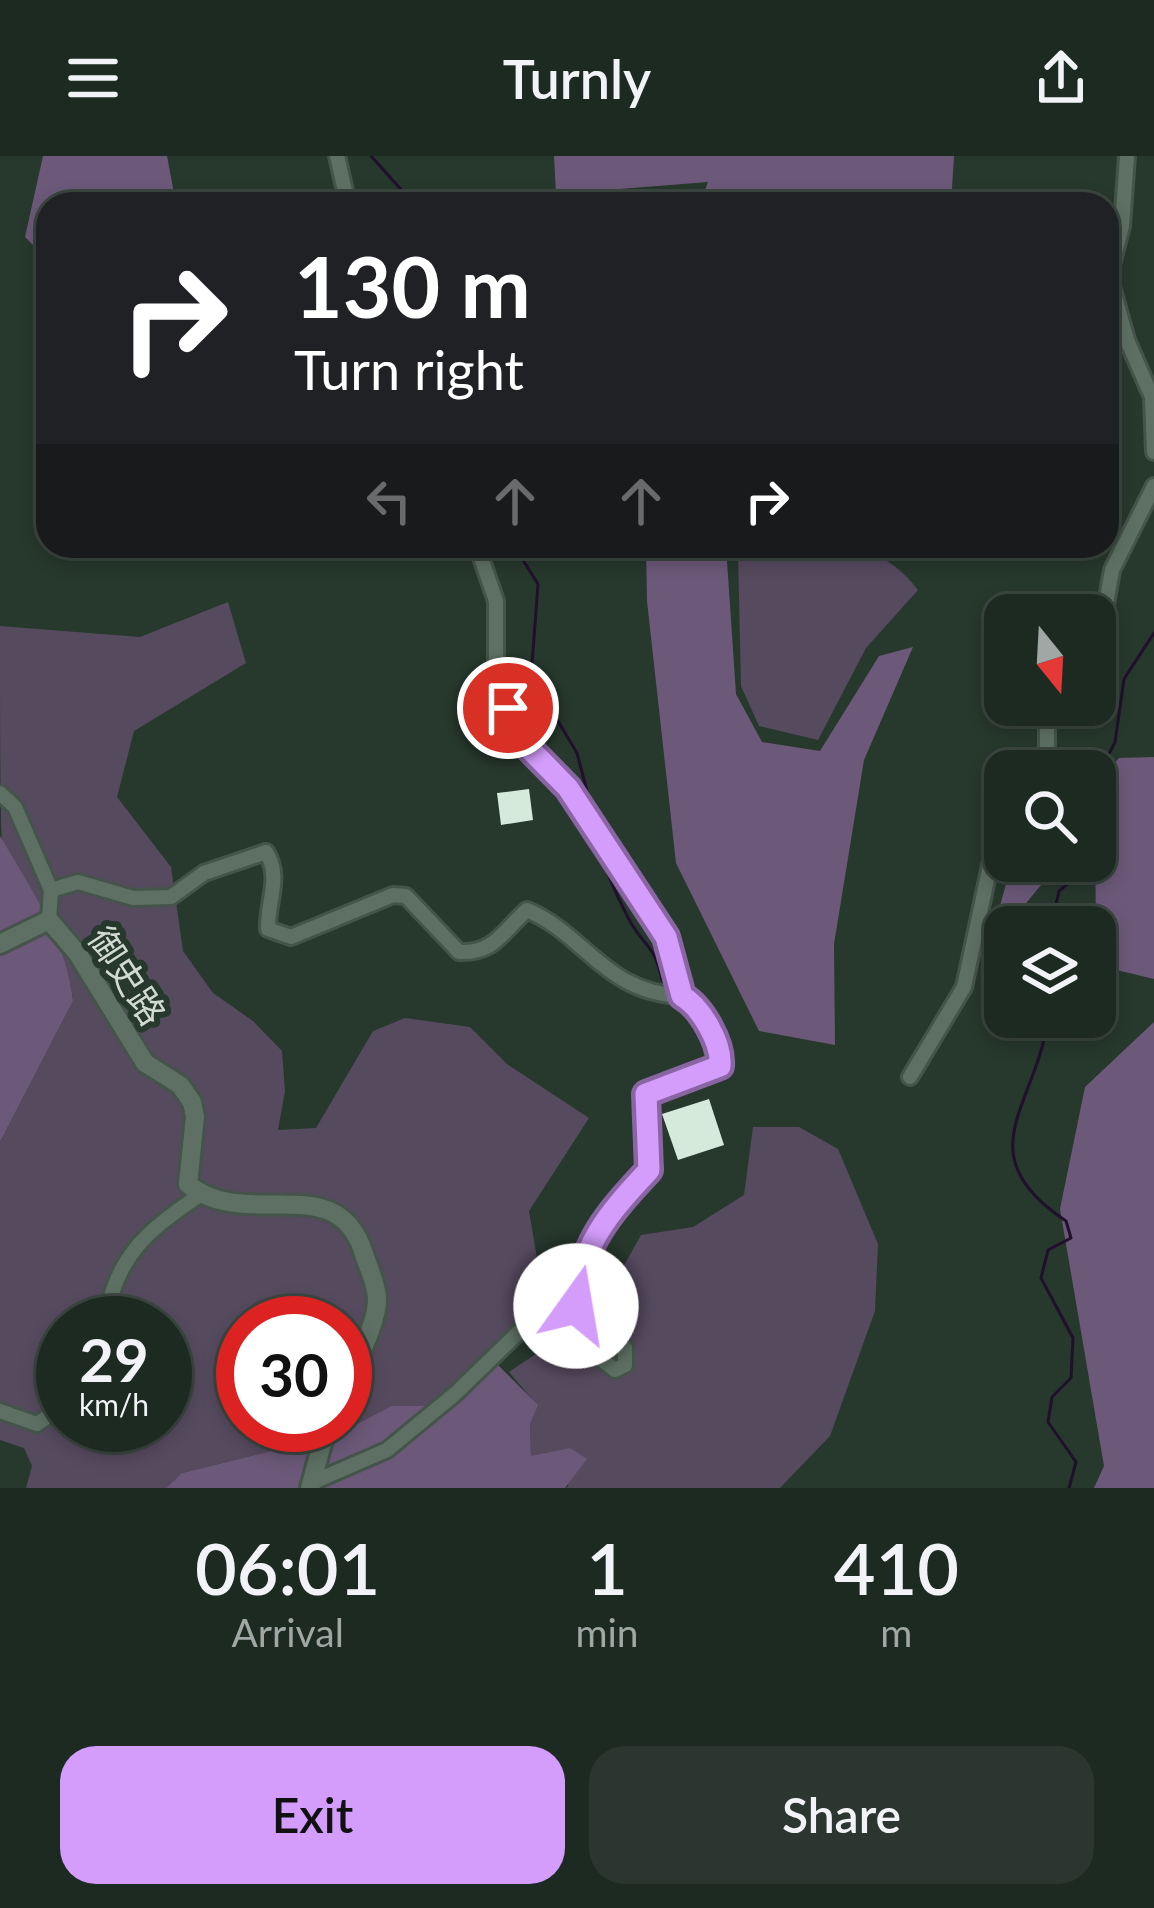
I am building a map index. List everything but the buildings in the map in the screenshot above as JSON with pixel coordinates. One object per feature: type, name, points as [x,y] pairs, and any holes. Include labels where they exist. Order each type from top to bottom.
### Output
[{"type":"street","points":[[337,156],[345,192]]},
{"type":"street","points":[[1119,238],[1127,156]]},
{"type":"street","points":[[1119,312],[1152,397],[1154,452]]},
{"type":"street","points":[[1119,556],[1154,486]]},
{"type":"street","points":[[481,558],[496,601],[496,678],[519,738],[568,788],[607,842],[634,894],[666,937],[682,996]]},
{"type":"street","points":[[1108,594],[1118,558]]},
{"type":"street","points":[[0,793],[15,807],[52,890],[49,920]]},
{"type":"street","points":[[52,890],[78,882],[133,898],[171,897],[204,873],[266,852],[275,866],[273,890],[267,899],[268,929],[291,937],[393,895],[406,896],[459,952],[478,953],[497,943],[527,910],[625,980],[696,1004],[721,1055],[720,1066],[646,1094],[649,1170],[606,1216],[578,1270],[576,1306],[581,1335],[625,1348],[625,1365],[615,1370],[562,1330],[532,1319],[387,1450],[309,1486]]},
{"type":"street","points":[[910,1077],[964,987],[986,882]]},
{"type":"street","name":"御史路","points":[[0,944],[49,920],[78,954],[145,1063],[180,1085],[192,1102],[195,1117],[188,1184],[201,1194]]},
{"type":"street","points":[[109,1296],[140,1237],[201,1194],[221,1203],[312,1206],[344,1215],[358,1233],[377,1300],[372,1314]]},
{"type":"street","points":[[0,1411],[36,1424]]},
{"type":"street","points":[[309,1486],[319,1452]]},
{"type":"shaded area","points":[[43,156],[167,156],[174,192],[36,192],[36,248],[25,237]]},
{"type":"shaded area","points":[[554,156],[954,156],[952,192],[704,192],[708,182],[556,192]]},
{"type":"shaded area","points":[[646,558],[727,558],[736,694],[762,742],[820,751],[879,656],[913,647],[864,760],[834,944],[835,1045],[759,1031],[676,863]]},
{"type":"shaded area","points":[[738,558],[881,558],[918,590],[866,648],[818,740],[759,726],[741,686]]},
{"type":"shaded area","points":[[228,602],[246,663],[134,731],[117,797],[171,867],[183,951],[213,993],[253,1021],[282,1051],[285,1091],[278,1130],[316,1128],[373,1031],[405,1018],[470,1027],[507,1064],[589,1118],[529,1211],[546,1311],[450,1405],[391,1406],[372,1416],[372,1296],[216,1296],[216,1452],[267,1452],[182,1473],[166,1488],[26,1488],[32,1466],[24,1448],[0,1440],[0,1142],[73,1001],[55,938],[2,840],[0,626],[140,637]]},
{"type":"shaded area","points":[[1154,757],[1154,979],[1116,970],[1116,906],[1096,906],[1096,882],[1116,882],[1119,758]]},
{"type":"shaded area","points":[[0,836],[55,937],[73,1001],[0,1142]]},
{"type":"shaded area","points":[[1007,882],[1044,882],[1024,906],[1000,906]]},
{"type":"shaded area","points":[[1154,1022],[1154,1488],[1094,1488],[1104,1466],[1060,1209],[1085,1087]]},
{"type":"shaded area","points":[[753,1127],[799,1127],[838,1149],[878,1244],[875,1311],[830,1436],[780,1488],[565,1488],[569,1486],[531,1456],[530,1424],[537,1405],[509,1372],[598,1312],[641,1235],[693,1227],[744,1195]]},
{"type":"shaded area","points":[[494,1361],[538,1405],[530,1424],[531,1456],[570,1448],[587,1459],[565,1488],[166,1488],[182,1473],[267,1452],[372,1452],[372,1416],[391,1406],[450,1405]]},
{"type":"waterway","points":[[371,156],[403,192]]},
{"type":"waterway","points":[[522,558],[538,584],[532,664],[540,691],[577,753],[592,810]]},
{"type":"waterway","points":[[1111,750],[1124,679],[1154,633]]},
{"type":"waterway","points":[[599,843],[616,894],[653,953],[662,980]]},
{"type":"waterway","points":[[1056,906],[1059,891],[1070,882]]},
{"type":"waterway","points":[[1044,1038],[1015,1126],[1013,1150],[1019,1173],[1036,1196],[1066,1221],[1071,1238],[1048,1250],[1041,1278],[1073,1338],[1071,1378],[1052,1397],[1048,1422],[1076,1462],[1069,1488]]},
{"type":"route","points":[[508,708],[519,738],[568,788],[666,937],[681,978],[682,996],[696,1004],[721,1055],[720,1066],[646,1094],[649,1170],[606,1216],[578,1270],[576,1306]]}]
